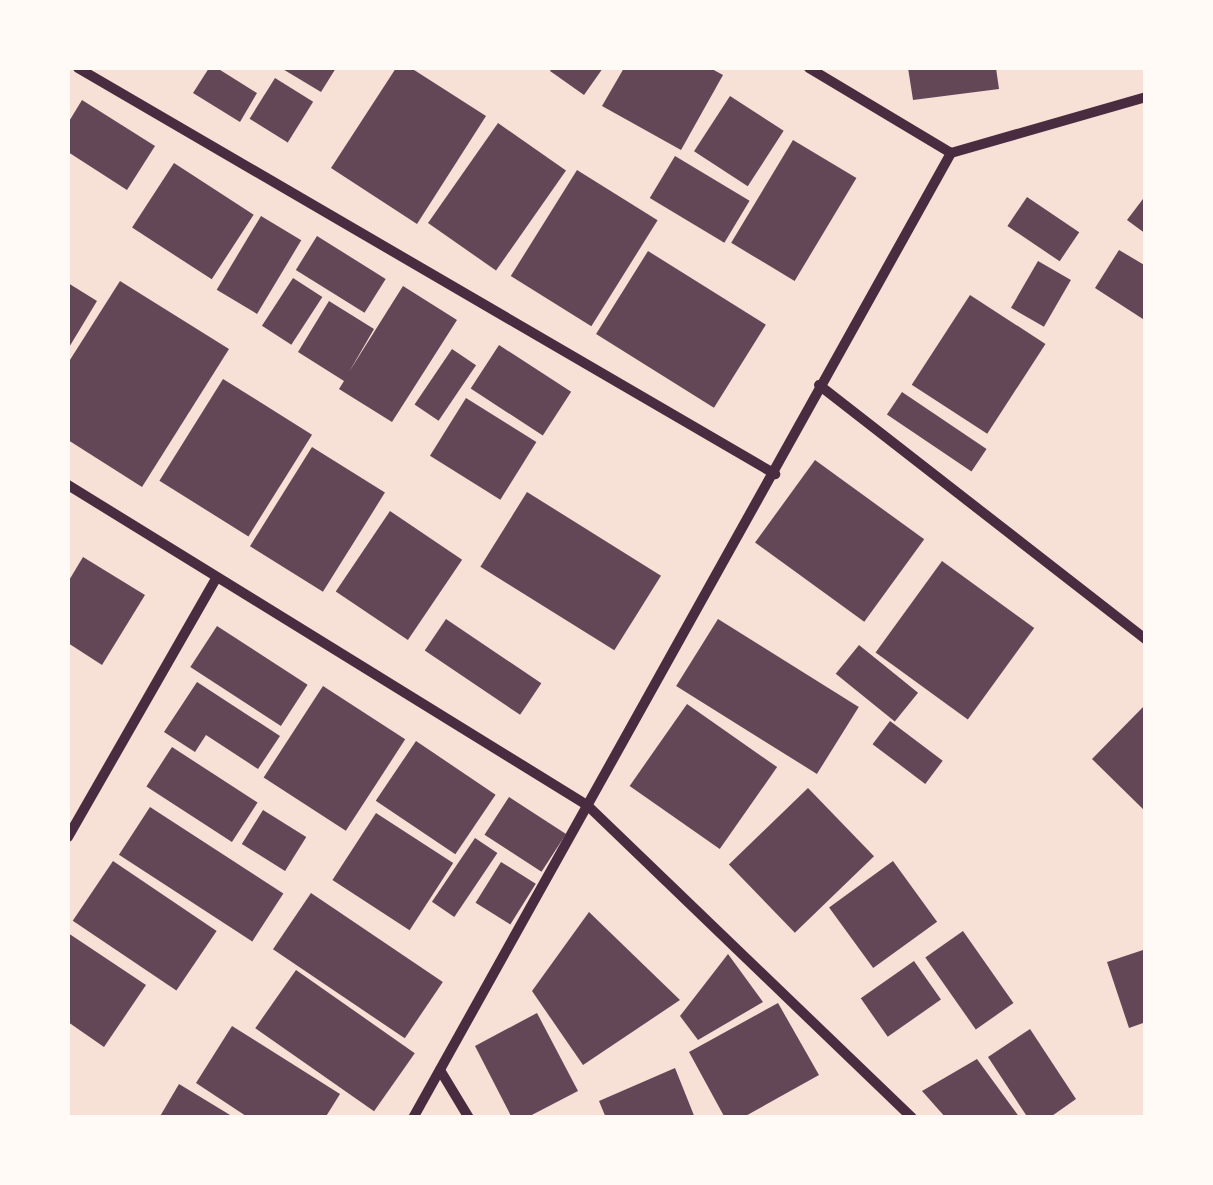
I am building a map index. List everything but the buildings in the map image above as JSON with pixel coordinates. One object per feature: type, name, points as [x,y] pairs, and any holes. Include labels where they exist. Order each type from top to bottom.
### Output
[{"type":"street","points":[[78,68],[774,474]]},
{"type":"street","points":[[808,68],[951,153]]},
{"type":"street","points":[[413,1118],[951,153],[1146,96]]},
{"type":"street","points":[[820,385],[1146,640]]},
{"type":"street","points":[[68,485],[587,805],[912,1118]]},
{"type":"street","points":[[68,837],[216,579]]},
{"type":"street","points":[[440,1070],[469,1118]]}]
